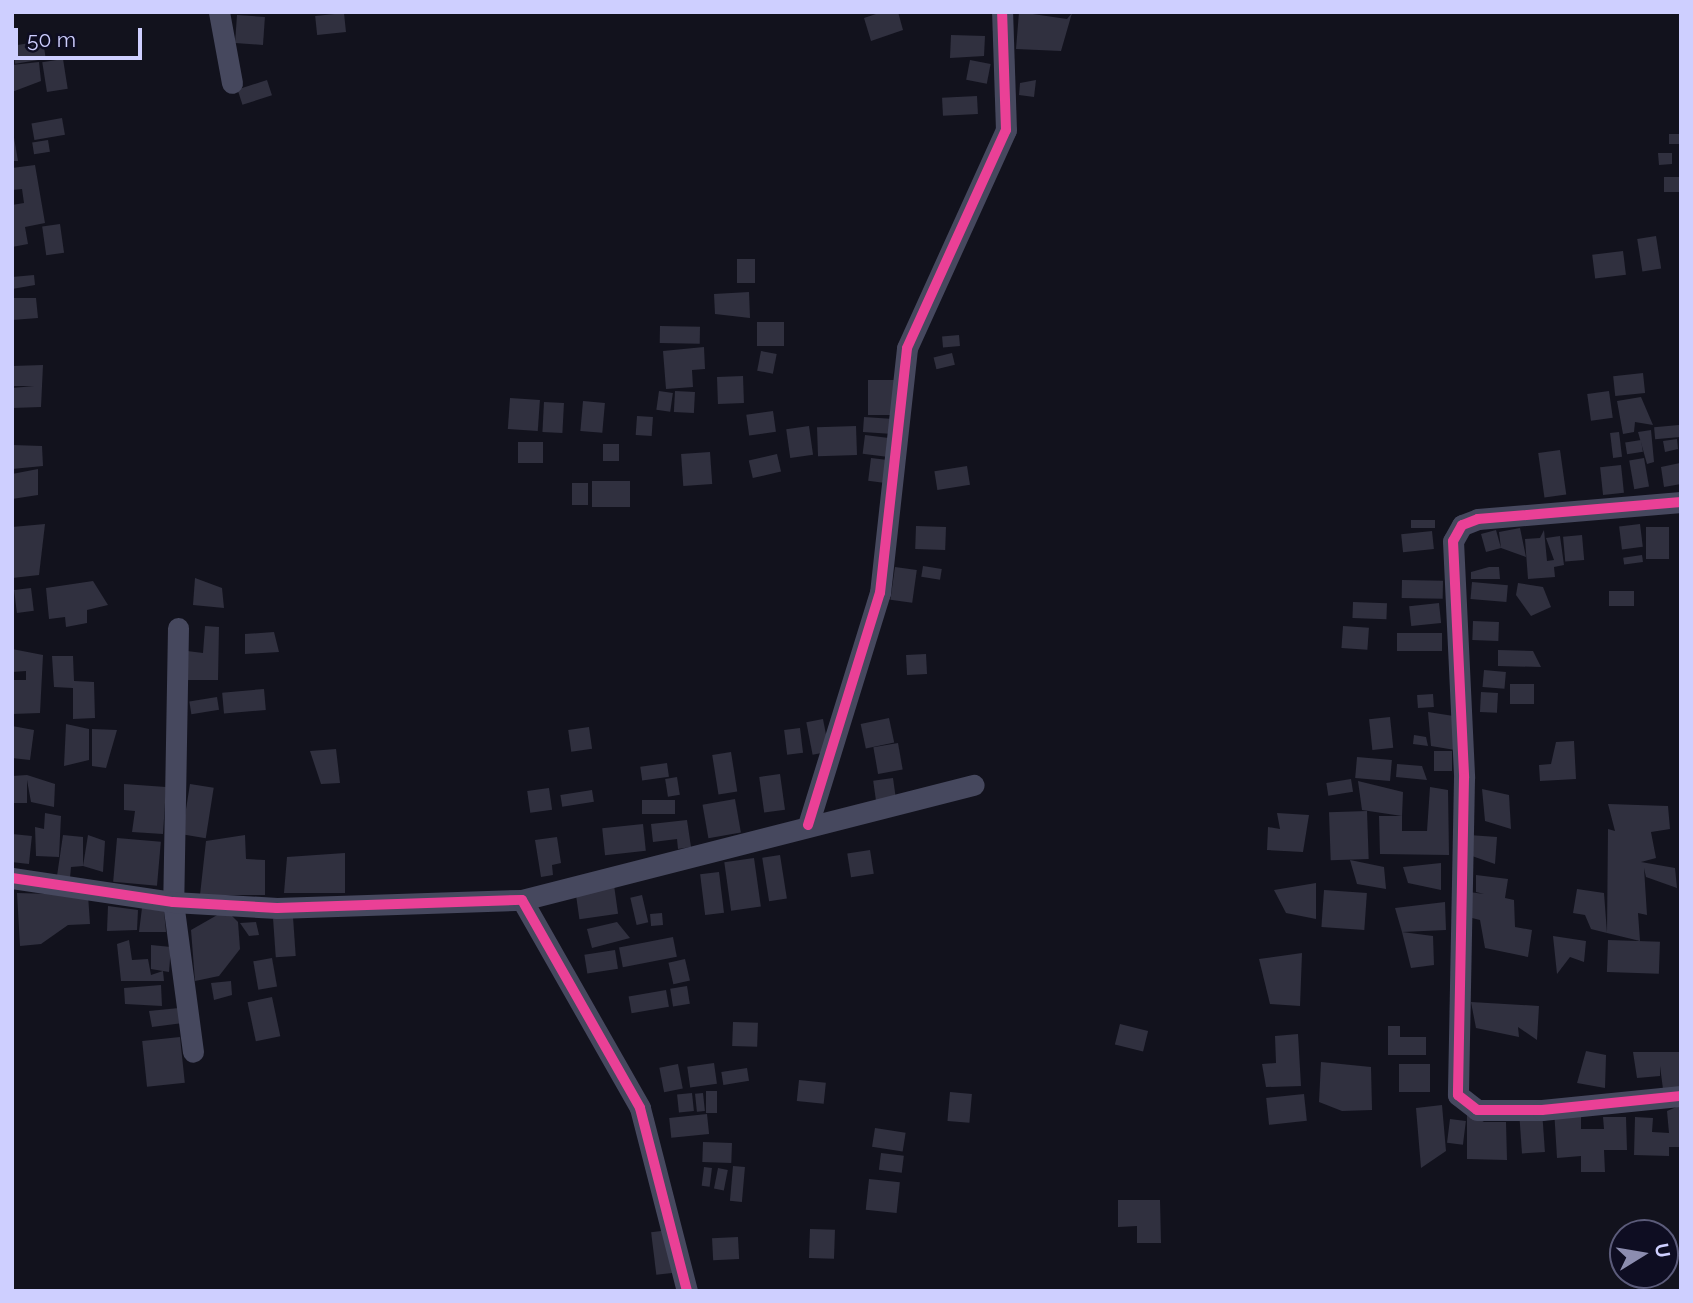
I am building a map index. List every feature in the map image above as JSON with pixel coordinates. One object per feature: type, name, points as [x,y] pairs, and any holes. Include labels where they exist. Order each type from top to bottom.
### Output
[{"type":"street","points":[[219,12],[232,83]]},
{"type":"street","points":[[808,825],[880,593],[907,348],[1006,130],[1002,12]]},
{"type":"street","points":[[1681,502],[1478,519],[1462,525],[1453,541],[1464,778],[1458,1095],[1477,1110],[1530,1110],[1681,1096]]},
{"type":"street","points":[[178,628],[173,902],[193,1052]]},
{"type":"street","points":[[12,878],[173,902],[277,908],[522,900],[808,825],[974,785]]},
{"type":"street","points":[[522,900],[640,1108],[687,1291]]},
{"type":"building","points":[[882,12],[898,12],[903,30],[871,41],[864,18]]},
{"type":"building","points":[[1019,12],[1067,19],[1072,13],[1061,51],[1016,49]]},
{"type":"building","points":[[344,13],[346,32],[317,35],[315,16]]},
{"type":"building","points":[[237,15],[265,17],[263,45],[235,43]]},
{"type":"building","points":[[951,35],[985,36],[984,56],[950,58]]},
{"type":"building","points":[[43,41],[46,59],[15,64],[12,46]]},
{"type":"building","points":[[63,59],[68,89],[47,92],[42,62]]},
{"type":"building","points":[[970,60],[991,64],[987,84],[966,80]]},
{"type":"building","points":[[39,62],[41,81],[12,92],[12,65]]},
{"type":"building","points":[[267,80],[272,95],[242,105],[238,90]]},
{"type":"building","points":[[1036,80],[1034,97],[1019,95],[1020,83]]},
{"type":"building","points":[[977,96],[978,114],[943,116],[942,98]]},
{"type":"building","points":[[62,118],[65,135],[34,140],[31,123]]},
{"type":"building","points":[[12,126],[18,161],[12,161]]},
{"type":"building","points":[[1669,134],[1681,134],[1681,144],[1669,144]]},
{"type":"building","points":[[48,140],[50,152],[34,154],[32,143]]},
{"type":"building","points":[[1658,153],[1672,153],[1672,164],[1659,165]]},
{"type":"building","points":[[35,165],[45,223],[25,227],[28,244],[12,247],[12,205],[24,203],[22,189],[12,190],[12,168]]},
{"type":"building","points":[[1664,177],[1681,177],[1681,192],[1664,192]]},
{"type":"building","points":[[60,224],[64,253],[46,255],[42,227]]},
{"type":"building","points":[[1656,236],[1661,269],[1642,272],[1637,239]]},
{"type":"building","points":[[1623,251],[1626,275],[1595,279],[1592,255]]},
{"type":"building","points":[[737,259],[755,259],[755,283],[737,283]]},
{"type":"building","points":[[34,275],[35,285],[12,289],[12,277]]},
{"type":"building","points":[[749,292],[750,318],[715,314],[714,294]]},
{"type":"building","points":[[12,298],[36,298],[38,318],[12,320]]},
{"type":"building","points":[[757,322],[784,322],[784,346],[757,346]]},
{"type":"building","points":[[660,326],[700,327],[700,344],[660,343]]},
{"type":"building","points":[[959,335],[960,346],[943,347],[942,336]]},
{"type":"building","points":[[704,347],[705,369],[692,370],[693,387],[666,389],[663,351]]},
{"type":"building","points":[[761,351],[777,354],[773,374],[757,371]]},
{"type":"building","points":[[952,353],[955,365],[936,369],[934,358]]},
{"type":"building","points":[[43,365],[41,407],[12,408],[12,388],[34,386],[12,386],[12,366]]},
{"type":"building","points":[[1643,373],[1645,393],[1615,396],[1613,376]]},
{"type":"building","points":[[743,376],[744,403],[718,404],[717,377]]},
{"type":"building","points":[[868,380],[896,380],[896,415],[868,415]]},
{"type":"building","points":[[659,391],[673,393],[670,412],[656,410]]},
{"type":"building","points":[[675,391],[695,392],[694,413],[674,412]]},
{"type":"building","points":[[1609,391],[1613,418],[1591,421],[1587,394]]},
{"type":"building","points":[[1641,397],[1653,425],[1635,422],[1634,432],[1623,434],[1617,401]]},
{"type":"building","points":[[510,398],[540,400],[538,431],[508,429]]},
{"type":"building","points":[[583,401],[605,403],[602,433],[580,431]]},
{"type":"building","points":[[544,402],[564,403],[562,433],[542,432]]},
{"type":"building","points":[[773,411],[776,432],[749,436],[746,415]]},
{"type":"building","points":[[637,416],[653,417],[652,436],[636,435]]},
{"type":"building","points":[[864,417],[890,419],[889,434],[863,432]]},
{"type":"building","points":[[1679,425],[1680,437],[1655,439],[1654,427]]},
{"type":"building","points":[[809,426],[813,455],[790,458],[786,429]]},
{"type":"building","points":[[856,426],[857,455],[818,456],[817,427]]},
{"type":"building","points":[[1651,430],[1654,462],[1647,464],[1638,432]]},
{"type":"building","points":[[1619,432],[1622,457],[1613,458],[1610,433]]},
{"type":"building","points":[[865,435],[891,438],[888,457],[863,454]]},
{"type":"building","points":[[1677,439],[1678,449],[1665,452],[1663,441]]},
{"type":"building","points":[[1641,440],[1643,452],[1627,454],[1625,443]]},
{"type":"building","points":[[518,442],[543,442],[543,463],[518,463]]},
{"type":"building","points":[[603,444],[619,444],[619,461],[603,461]]},
{"type":"building","points":[[12,445],[42,446],[43,466],[12,469]]},
{"type":"building","points":[[1560,450],[1566,495],[1544,498],[1538,453]]},
{"type":"building","points":[[710,452],[712,484],[683,486],[681,454]]},
{"type":"building","points":[[777,454],[781,472],[753,478],[749,461]]},
{"type":"building","points":[[871,458],[888,460],[885,483],[868,481]]},
{"type":"building","points":[[1644,458],[1649,487],[1634,489],[1629,461]]},
{"type":"building","points":[[1680,463],[1681,484],[1664,487],[1661,467]]},
{"type":"building","points":[[1621,465],[1624,493],[1603,495],[1600,467]]},
{"type":"building","points":[[967,466],[970,485],[937,490],[934,471]]},
{"type":"building","points":[[38,469],[38,495],[12,499],[12,474]]},
{"type":"building","points":[[592,481],[630,481],[630,507],[592,507]]},
{"type":"building","points":[[572,483],[588,483],[588,505],[572,505]]},
{"type":"building","points":[[1411,520],[1435,520],[1435,528],[1411,528]]},
{"type":"building","points":[[45,524],[39,575],[12,578],[12,527]]},
{"type":"building","points":[[1640,524],[1643,547],[1622,549],[1619,527]]},
{"type":"building","points":[[916,526],[946,527],[945,550],[915,549]]},
{"type":"building","points":[[1646,527],[1669,527],[1669,559],[1646,559]]},
{"type":"building","points":[[1520,528],[1526,557],[1501,548],[1499,532]]},
{"type":"building","points":[[1496,530],[1501,548],[1486,552],[1481,534]]},
{"type":"building","points":[[1544,530],[1547,561],[1554,560],[1546,538],[1560,536],[1564,565],[1554,567],[1555,577],[1528,579],[1525,539],[1540,538]]},
{"type":"building","points":[[1432,531],[1434,549],[1403,552],[1401,534]]},
{"type":"building","points":[[1582,535],[1584,560],[1565,562],[1563,537]]},
{"type":"building","points":[[1642,555],[1643,562],[1624,565],[1623,558]]},
{"type":"building","points":[[923,566],[942,569],[940,580],[921,577]]},
{"type":"building","points":[[895,567],[917,570],[912,603],[890,600]]},
{"type":"building","points":[[1499,567],[1500,579],[1471,579],[1471,572]]},
{"type":"building","points":[[195,578],[222,588],[224,608],[193,605]]},
{"type":"building","points":[[1402,580],[1443,581],[1443,599],[1402,598]]},
{"type":"building","points":[[93,581],[108,605],[87,610],[87,623],[66,627],[65,617],[49,619],[46,588]]},
{"type":"building","points":[[1472,582],[1508,585],[1506,602],[1471,599]]},
{"type":"building","points":[[1518,583],[1543,587],[1551,607],[1531,616],[1516,595]]},
{"type":"building","points":[[31,588],[34,611],[17,613],[14,590]]},
{"type":"building","points":[[1609,591],[1634,591],[1634,606],[1609,606]]},
{"type":"building","points":[[1353,602],[1387,603],[1386,619],[1352,618]]},
{"type":"building","points":[[1439,603],[1441,623],[1411,626],[1409,606]]},
{"type":"building","points":[[1473,621],[1499,622],[1498,641],[1472,640]]},
{"type":"building","points":[[205,626],[219,627],[218,680],[187,680],[187,651],[203,653]]},
{"type":"building","points":[[1343,626],[1369,628],[1367,650],[1341,648]]},
{"type":"building","points":[[274,632],[279,652],[245,654],[245,634]]},
{"type":"building","points":[[1397,633],[1442,633],[1442,651],[1397,651]]},
{"type":"building","points":[[12,649],[43,655],[40,713],[12,714],[12,680],[26,680],[26,671],[12,672]]},
{"type":"building","points":[[1498,650],[1533,651],[1541,667],[1498,666]]},
{"type":"building","points":[[926,654],[927,674],[907,675],[906,655]]},
{"type":"building","points":[[52,656],[73,656],[74,681],[94,682],[95,718],[73,719],[73,688],[54,687]]},
{"type":"building","points":[[1484,670],[1506,672],[1504,689],[1483,687]]},
{"type":"building","points":[[1510,684],[1534,684],[1534,704],[1510,704]]},
{"type":"building","points":[[264,689],[266,710],[224,714],[222,693]]},
{"type":"building","points":[[1481,692],[1498,693],[1497,713],[1480,712]]},
{"type":"building","points":[[1433,694],[1434,707],[1418,708],[1417,695]]},
{"type":"building","points":[[217,697],[219,710],[191,714],[189,701]]},
{"type":"building","points":[[1428,712],[1460,717],[1455,750],[1431,746]]},
{"type":"building","points":[[1390,717],[1393,748],[1372,750],[1369,719]]},
{"type":"building","points":[[889,718],[894,742],[866,748],[861,724]]},
{"type":"building","points":[[823,719],[829,751],[813,755],[806,722]]},
{"type":"building","points":[[66,724],[89,729],[89,760],[64,766]]},
{"type":"building","points":[[12,726],[34,730],[30,760],[12,758]]},
{"type":"building","points":[[589,727],[592,749],[571,752],[568,730]]},
{"type":"building","points":[[800,728],[803,753],[787,755],[784,730]]},
{"type":"building","points":[[92,729],[117,730],[106,768],[92,766]]},
{"type":"building","points":[[1414,735],[1426,737],[1428,746],[1413,744]]},
{"type":"building","points":[[1574,741],[1576,779],[1540,781],[1539,765],[1551,764],[1556,742]]},
{"type":"building","points":[[898,743],[903,770],[878,774],[873,747]]},
{"type":"building","points":[[336,749],[340,783],[321,784],[310,751]]},
{"type":"building","points":[[1434,751],[1452,751],[1452,771],[1434,771]]},
{"type":"building","points":[[731,752],[737,792],[718,794],[712,755]]},
{"type":"building","points":[[1357,757],[1392,760],[1390,781],[1355,778]]},
{"type":"building","points":[[667,763],[669,777],[642,781],[640,767]]},
{"type":"building","points":[[1397,764],[1422,766],[1427,780],[1396,777]]},
{"type":"building","points":[[780,774],[785,810],[764,813],[759,777]]},
{"type":"building","points":[[27,775],[55,784],[54,807],[31,802],[27,780],[27,803],[12,803],[12,776]]},
{"type":"building","points":[[677,777],[680,795],[668,797],[665,779]]},
{"type":"building","points":[[893,778],[896,800],[876,803],[873,781]]},
{"type":"building","points":[[1351,779],[1353,792],[1328,796],[1326,783]]},
{"type":"building","points":[[1358,781],[1403,792],[1402,816],[1362,810]]},
{"type":"building","points":[[124,784],[166,787],[163,834],[132,832],[135,811],[124,810]]},
{"type":"building","points":[[190,784],[214,788],[206,838],[182,834]]},
{"type":"building","points":[[1430,787],[1448,790],[1449,855],[1380,854],[1379,816],[1402,816],[1402,831],[1427,831]]},
{"type":"building","points":[[549,788],[552,810],[530,813],[527,791]]},
{"type":"building","points":[[1482,789],[1509,795],[1511,829],[1485,821]]},
{"type":"building","points":[[592,790],[594,802],[562,807],[560,795]]},
{"type":"building","points":[[735,799],[741,832],[708,838],[703,805]]},
{"type":"building","points":[[642,800],[675,800],[675,814],[642,814]]},
{"type":"building","points":[[1608,804],[1668,806],[1670,829],[1651,832],[1656,858],[1641,862],[1675,868],[1677,888],[1646,877],[1644,868],[1647,915],[1638,913],[1640,941],[1607,933],[1608,829],[1615,831]]},
{"type":"building","points":[[1367,811],[1369,859],[1331,860],[1329,812]]},
{"type":"building","points":[[45,813],[61,816],[59,857],[36,856],[35,827],[44,829]]},
{"type":"building","points":[[1277,813],[1309,815],[1303,852],[1267,850],[1268,827],[1280,829]]},
{"type":"building","points":[[687,820],[691,847],[678,849],[677,839],[653,842],[651,824]]},
{"type":"building","points":[[643,824],[646,851],[605,855],[602,828]]},
{"type":"building","points":[[12,834],[32,836],[29,864],[12,862]]},
{"type":"building","points":[[63,835],[83,837],[83,866],[71,867],[70,878],[57,876]]},
{"type":"building","points":[[88,835],[105,841],[103,872],[83,866]]},
{"type":"building","points":[[245,835],[246,859],[265,860],[265,895],[200,895],[206,841]]},
{"type":"building","points":[[1469,835],[1497,837],[1495,864],[1469,855]]},
{"type":"building","points":[[557,837],[561,863],[552,865],[553,875],[541,877],[535,840]]},
{"type":"building","points":[[117,838],[161,842],[157,886],[113,882]]},
{"type":"building","points":[[870,850],[874,874],[851,877],[847,854]]},
{"type":"building","points":[[345,853],[345,893],[284,893],[287,857]]},
{"type":"building","points":[[780,855],[787,898],[769,901],[762,858]]},
{"type":"building","points":[[754,858],[761,907],[731,911],[724,862]]},
{"type":"building","points":[[1350,860],[1384,867],[1386,889],[1357,884]]},
{"type":"building","points":[[1441,863],[1441,890],[1408,883],[1403,867]]},
{"type":"building","points":[[719,872],[724,913],[705,915],[700,874]]},
{"type":"building","points":[[1476,875],[1508,879],[1505,898],[1514,900],[1515,927],[1532,930],[1528,957],[1485,948],[1480,920],[1468,917],[1469,892],[1484,894],[1476,892]]},
{"type":"building","points":[[1316,883],[1316,919],[1286,913],[1274,890]]},
{"type":"building","points":[[614,885],[618,914],[579,919],[575,890]]},
{"type":"building","points":[[1577,889],[1604,893],[1607,933],[1591,929],[1585,915],[1573,913]]},
{"type":"building","points":[[1324,890],[1367,893],[1364,930],[1321,927]]},
{"type":"building","points":[[17,893],[88,895],[90,924],[68,925],[41,944],[20,946]]},
{"type":"building","points":[[642,895],[648,922],[637,925],[630,898]]},
{"type":"building","points":[[1445,902],[1446,930],[1402,932],[1395,908]]},
{"type":"building","points":[[108,906],[138,910],[137,930],[107,931]]},
{"type":"building","points":[[142,908],[164,911],[166,932],[139,932]]},
{"type":"building","points":[[226,910],[238,922],[240,949],[219,976],[195,981],[191,930]]},
{"type":"building","points":[[662,913],[663,925],[651,926],[650,914]]},
{"type":"building","points":[[293,917],[296,956],[276,957],[273,918]]},
{"type":"building","points":[[256,922],[259,935],[249,936],[240,923]]},
{"type":"building","points":[[617,922],[630,938],[592,948],[587,929]]},
{"type":"building","points":[[1402,932],[1433,936],[1434,965],[1411,968]]},
{"type":"building","points":[[1553,936],[1586,941],[1584,962],[1570,957],[1557,974]]},
{"type":"building","points":[[673,937],[677,957],[623,967],[619,947]]},
{"type":"building","points":[[129,940],[132,960],[148,959],[151,975],[163,971],[164,981],[121,981],[117,944]]},
{"type":"building","points":[[1608,940],[1660,942],[1659,974],[1607,972]]},
{"type":"building","points":[[151,945],[171,947],[169,972],[151,969]]},
{"type":"building","points":[[615,950],[618,969],[587,974],[584,955]]},
{"type":"building","points":[[1302,953],[1300,1006],[1270,1004],[1259,959]]},
{"type":"building","points":[[272,958],[277,987],[258,990],[253,961]]},
{"type":"building","points":[[685,959],[690,980],[673,984],[668,963]]},
{"type":"building","points":[[231,981],[232,995],[214,1000],[211,983]]},
{"type":"building","points":[[161,985],[162,1006],[125,1004],[124,988]]},
{"type":"building","points":[[687,986],[690,1004],[673,1006],[670,989]]},
{"type":"building","points":[[666,990],[669,1007],[632,1013],[629,997]]},
{"type":"building","points":[[272,997],[280,1036],[256,1041],[248,1002]]},
{"type":"building","points":[[1471,1002],[1539,1006],[1537,1040],[1518,1027],[1519,1037],[1476,1028]]},
{"type":"building","points":[[179,1008],[183,1023],[152,1027],[149,1011]]},
{"type":"building","points":[[733,1022],[758,1023],[757,1047],[732,1046]]},
{"type":"building","points":[[1120,1024],[1148,1031],[1143,1051],[1115,1044]]},
{"type":"building","points":[[1388,1026],[1400,1026],[1400,1037],[1426,1037],[1426,1055],[1388,1055]]},
{"type":"building","points":[[1298,1034],[1301,1086],[1266,1087],[1262,1064],[1276,1063],[1275,1036]]},
{"type":"building","points":[[180,1037],[185,1083],[147,1087],[142,1041]]},
{"type":"building","points":[[1586,1051],[1606,1055],[1605,1088],[1577,1083]]},
{"type":"building","points":[[1633,1052],[1681,1052],[1681,1088],[1663,1089],[1660,1066],[1660,1076],[1637,1078]]},
{"type":"building","points":[[1321,1062],[1371,1067],[1372,1110],[1342,1111],[1319,1102]]},
{"type":"building","points":[[714,1063],[717,1084],[690,1088],[687,1067]]},
{"type":"building","points":[[678,1064],[683,1089],[664,1092],[659,1068]]},
{"type":"building","points":[[1399,1064],[1430,1064],[1430,1092],[1399,1092]]},
{"type":"building","points":[[747,1068],[749,1081],[723,1085],[721,1072]]},
{"type":"building","points":[[799,1080],[826,1083],[824,1104],[797,1101]]},
{"type":"building","points":[[706,1091],[717,1091],[717,1113],[706,1113]]},
{"type":"building","points":[[950,1092],[972,1094],[969,1123],[947,1121]]},
{"type":"building","points":[[692,1093],[694,1111],[679,1112],[677,1095]]},
{"type":"building","points":[[703,1093],[705,1111],[697,1112],[695,1094]]},
{"type":"building","points":[[1304,1094],[1307,1121],[1269,1125],[1266,1098]]},
{"type":"building","points":[[1442,1105],[1446,1151],[1421,1168],[1416,1108]]},
{"type":"building","points":[[1681,1105],[1681,1147],[1669,1147],[1669,1156],[1634,1155],[1635,1117],[1653,1118],[1652,1132],[1669,1133],[1667,1111]]},
{"type":"building","points":[[1554,1109],[1581,1116],[1581,1129],[1604,1129],[1603,1117],[1626,1117],[1627,1150],[1604,1150],[1605,1172],[1581,1172],[1581,1156],[1557,1158]]},
{"type":"building","points":[[1542,1110],[1545,1152],[1522,1154],[1519,1112]]},
{"type":"building","points":[[1467,1111],[1484,1122],[1506,1122],[1507,1160],[1467,1159]]},
{"type":"building","points":[[707,1114],[709,1134],[671,1138],[669,1118]]},
{"type":"building","points":[[1450,1119],[1466,1121],[1463,1145],[1447,1143]]},
{"type":"building","points":[[875,1128],[906,1133],[903,1152],[872,1147]]},
{"type":"building","points":[[703,1142],[732,1143],[731,1163],[702,1162]]},
{"type":"building","points":[[881,1153],[904,1156],[902,1173],[879,1170]]},
{"type":"building","points":[[733,1166],[745,1167],[742,1202],[730,1201]]},
{"type":"building","points":[[704,1167],[712,1168],[710,1187],[702,1186]]},
{"type":"building","points":[[718,1168],[728,1170],[724,1191],[714,1189]]},
{"type":"building","points":[[869,1179],[900,1182],[897,1213],[866,1210]]},
{"type":"building","points":[[1118,1200],[1160,1200],[1161,1243],[1137,1243],[1137,1226],[1118,1227]]},
{"type":"building","points":[[810,1229],[835,1230],[834,1259],[809,1258]]},
{"type":"building","points":[[669,1230],[674,1273],[656,1275],[651,1232]]},
{"type":"building","points":[[738,1237],[739,1259],[713,1260],[712,1238]]},
{"type":"cycle path","points":[[808,825],[880,593],[907,348],[1006,130],[1002,12]]},
{"type":"cycle path","points":[[1681,502],[1478,519],[1462,525],[1453,541],[1464,778],[1458,1095],[1477,1110],[1542,1110],[1681,1096]]},
{"type":"cycle path","points":[[12,878],[173,902],[277,908],[522,900],[640,1108],[687,1291]]}]
